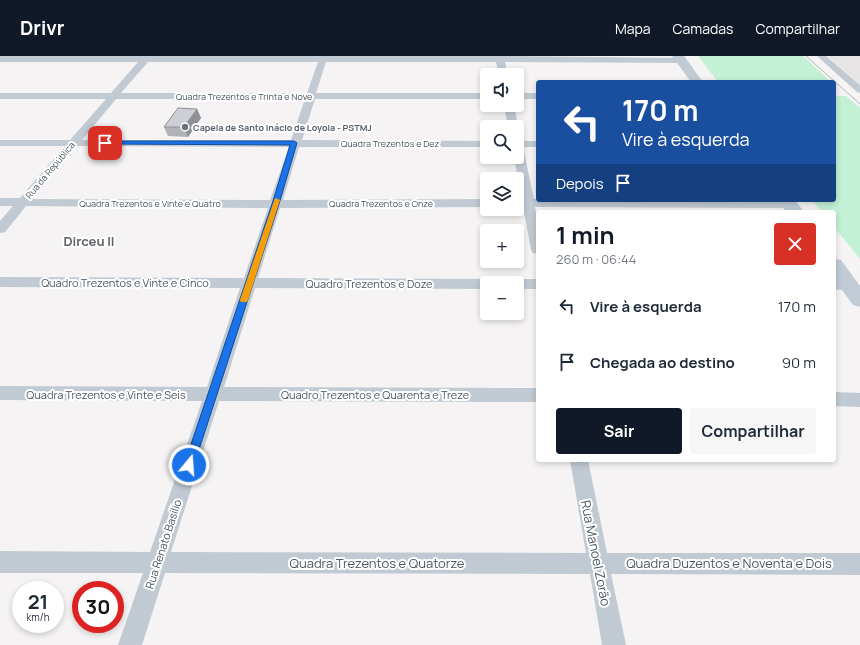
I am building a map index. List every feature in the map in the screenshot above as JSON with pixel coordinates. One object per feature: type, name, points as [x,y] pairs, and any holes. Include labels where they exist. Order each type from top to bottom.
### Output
[{"type":"main road","points":[[679,58],[696,80]]},
{"type":"main road","points":[[836,271],[841,285],[860,300]]},
{"type":"street","points":[[821,56],[860,90]]},
{"type":"street","points":[[0,59],[146,57],[679,58]]},
{"type":"street","name":"Rua da República","points":[[0,229],[146,57]]},
{"type":"street","name":"Rua Renato Basílio","points":[[130,645],[323,58]]},
{"type":"street","points":[[499,58],[501,68]]},
{"type":"street","name":"Quadra Trezentos e Trinta e Nove","points":[[0,96],[480,96]]},
{"type":"street","points":[[524,96],[536,96]]},
{"type":"street","name":"Quadra Trezentos e Dez","points":[[0,143],[480,144]]},
{"type":"street","points":[[524,145],[536,144]]},
{"type":"street","name":"Quadra Trezentos e Vinte e Quatro","points":[[0,202],[276,204]]},
{"type":"street","name":"Quadra Trezentos e Onze","points":[[276,204],[480,203]]},
{"type":"street","points":[[524,203],[790,205]]},
{"type":"street","points":[[524,206],[536,244]]},
{"type":"street","name":"Quadro Trezentos e Vinte e Cinco","points":[[0,282],[250,282]]},
{"type":"street","name":"Quadro Trezentos e Doze","points":[[250,282],[480,284]]},
{"type":"street","points":[[524,284],[536,284]]},
{"type":"street","name":"Quadra Trezentos e Vinte e Seis","points":[[0,393],[212,394]]},
{"type":"street","name":"Quadro Trezentos e Quarenta e Treze","points":[[212,394],[536,395]]},
{"type":"street","points":[[836,399],[860,400]]},
{"type":"street","name":"Rua Manoel Zorão","points":[[579,462],[614,645]]},
{"type":"street","name":"Quadra Trezentos e Quatorze","points":[[0,562],[598,563]]},
{"type":"street","name":"Quadra Duzentos e Noventa e Dois","points":[[598,563],[860,564]]},
{"type":"shaded area","points":[[828,56],[860,56],[860,84],[834,62]]},
{"type":"green space","points":[[698,56],[803,56],[829,80],[716,80]]},
{"type":"green space","points":[[836,96],[846,96],[860,108],[860,259],[836,229],[836,210],[820,210],[814,202],[836,202]]},
{"type":"building","points":[[178,108],[197,109],[184,127],[164,127]]},
{"type":"tram line","points":[[806,56],[833,80]]},
{"type":"tram line","points":[[836,83],[860,104]]},
{"type":"slow traffic","points":[[244,300],[277,200]]},
{"type":"place","name":"Capela de Santo Inácio de Loyola - PSTMJ","points":[[185,127]]},
{"type":"district","name":"Dirceu II","points":[[89,241]]},
{"type":"route","points":[[105,143],[294,143],[276,204],[189,465]]}]
